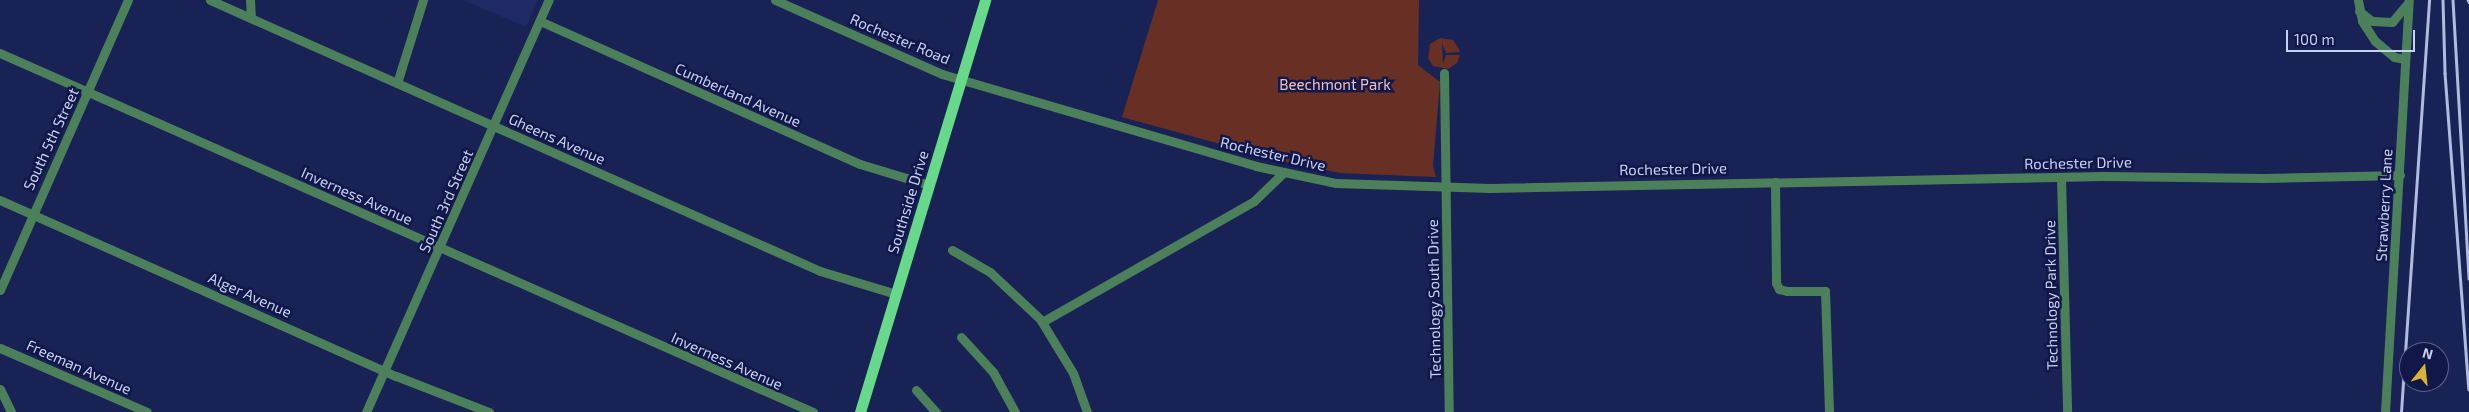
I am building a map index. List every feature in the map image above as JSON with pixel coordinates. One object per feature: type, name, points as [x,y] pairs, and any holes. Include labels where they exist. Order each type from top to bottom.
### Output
[{"type":"main road","name":"Southside Drive","points":[[860,412],[984,0]]},
{"type":"street","name":"South 5th Street","points":[[0,290],[128,0]]},
{"type":"street","name":"Gheens Avenue","points":[[210,0],[820,271],[896,294]]},
{"type":"street","points":[[250,0],[251,18]]},
{"type":"street","points":[[397,82],[423,0]]},
{"type":"street","name":"South 3rd Street","points":[[366,412],[549,0]]},
{"type":"street","name":"Rochester Road","points":[[774,0],[942,74],[960,78]]},
{"type":"street","points":[[2358,0],[2359,10],[2375,41],[2394,57],[2404,59]]},
{"type":"street","points":[[2359,10],[2372,21],[2392,22],[2408,2]]},
{"type":"street","name":"Strawberry Lane","points":[[2385,412],[2400,175],[2408,2]]},
{"type":"street","name":"Cumberland Avenue","points":[[540,21],[860,164],[929,185]]},
{"type":"street","name":"Inverness Avenue","points":[[0,53],[812,412]]},
{"type":"street","name":"Technology South Drive","points":[[1444,73],[1449,412]]},
{"type":"street","name":"Rochester Drive","points":[[960,78],[1283,173],[1355,184],[1445,186],[2061,177],[2400,175]]},
{"type":"street","points":[[1042,322],[1254,201],[1283,173]]},
{"type":"street","name":"Technology Park Drive","points":[[2061,177],[2067,412]]},
{"type":"street","points":[[1775,182],[1776,284],[1779,289],[1787,291],[1825,291],[1829,412]]},
{"type":"street","name":"Alger Avenue","points":[[0,200],[385,371],[489,412]]},
{"type":"street","points":[[952,250],[1012,290],[1042,322],[1073,373],[1087,412]]},
{"type":"street","points":[[961,337],[993,372],[1015,412]]},
{"type":"street","name":"Freeman Avenue","points":[[0,348],[147,412]]},
{"type":"street","points":[[0,389],[11,412]]},
{"type":"street","points":[[916,390],[936,412]]},
{"type":"shaded area","points":[[463,0],[538,0],[526,27]]},
{"type":"green space","name":"Beechmont Park","points":[[1158,0],[1419,0],[1418,65],[1440,82],[1433,166],[1436,177],[1340,173],[1286,162],[1122,117]]},
{"type":"green space","points":[[1440,38],[1453,40],[1460,52],[1446,53],[1442,43],[1443,64],[1446,55],[1460,55],[1457,63],[1448,69],[1433,66],[1428,58],[1430,44]]},
{"type":"railway","points":[[2401,412],[2429,0]]},
{"type":"railway","points":[[2443,0],[2445,73],[2469,389]]},
{"type":"railway","points":[[2453,0],[2469,279]]}]
